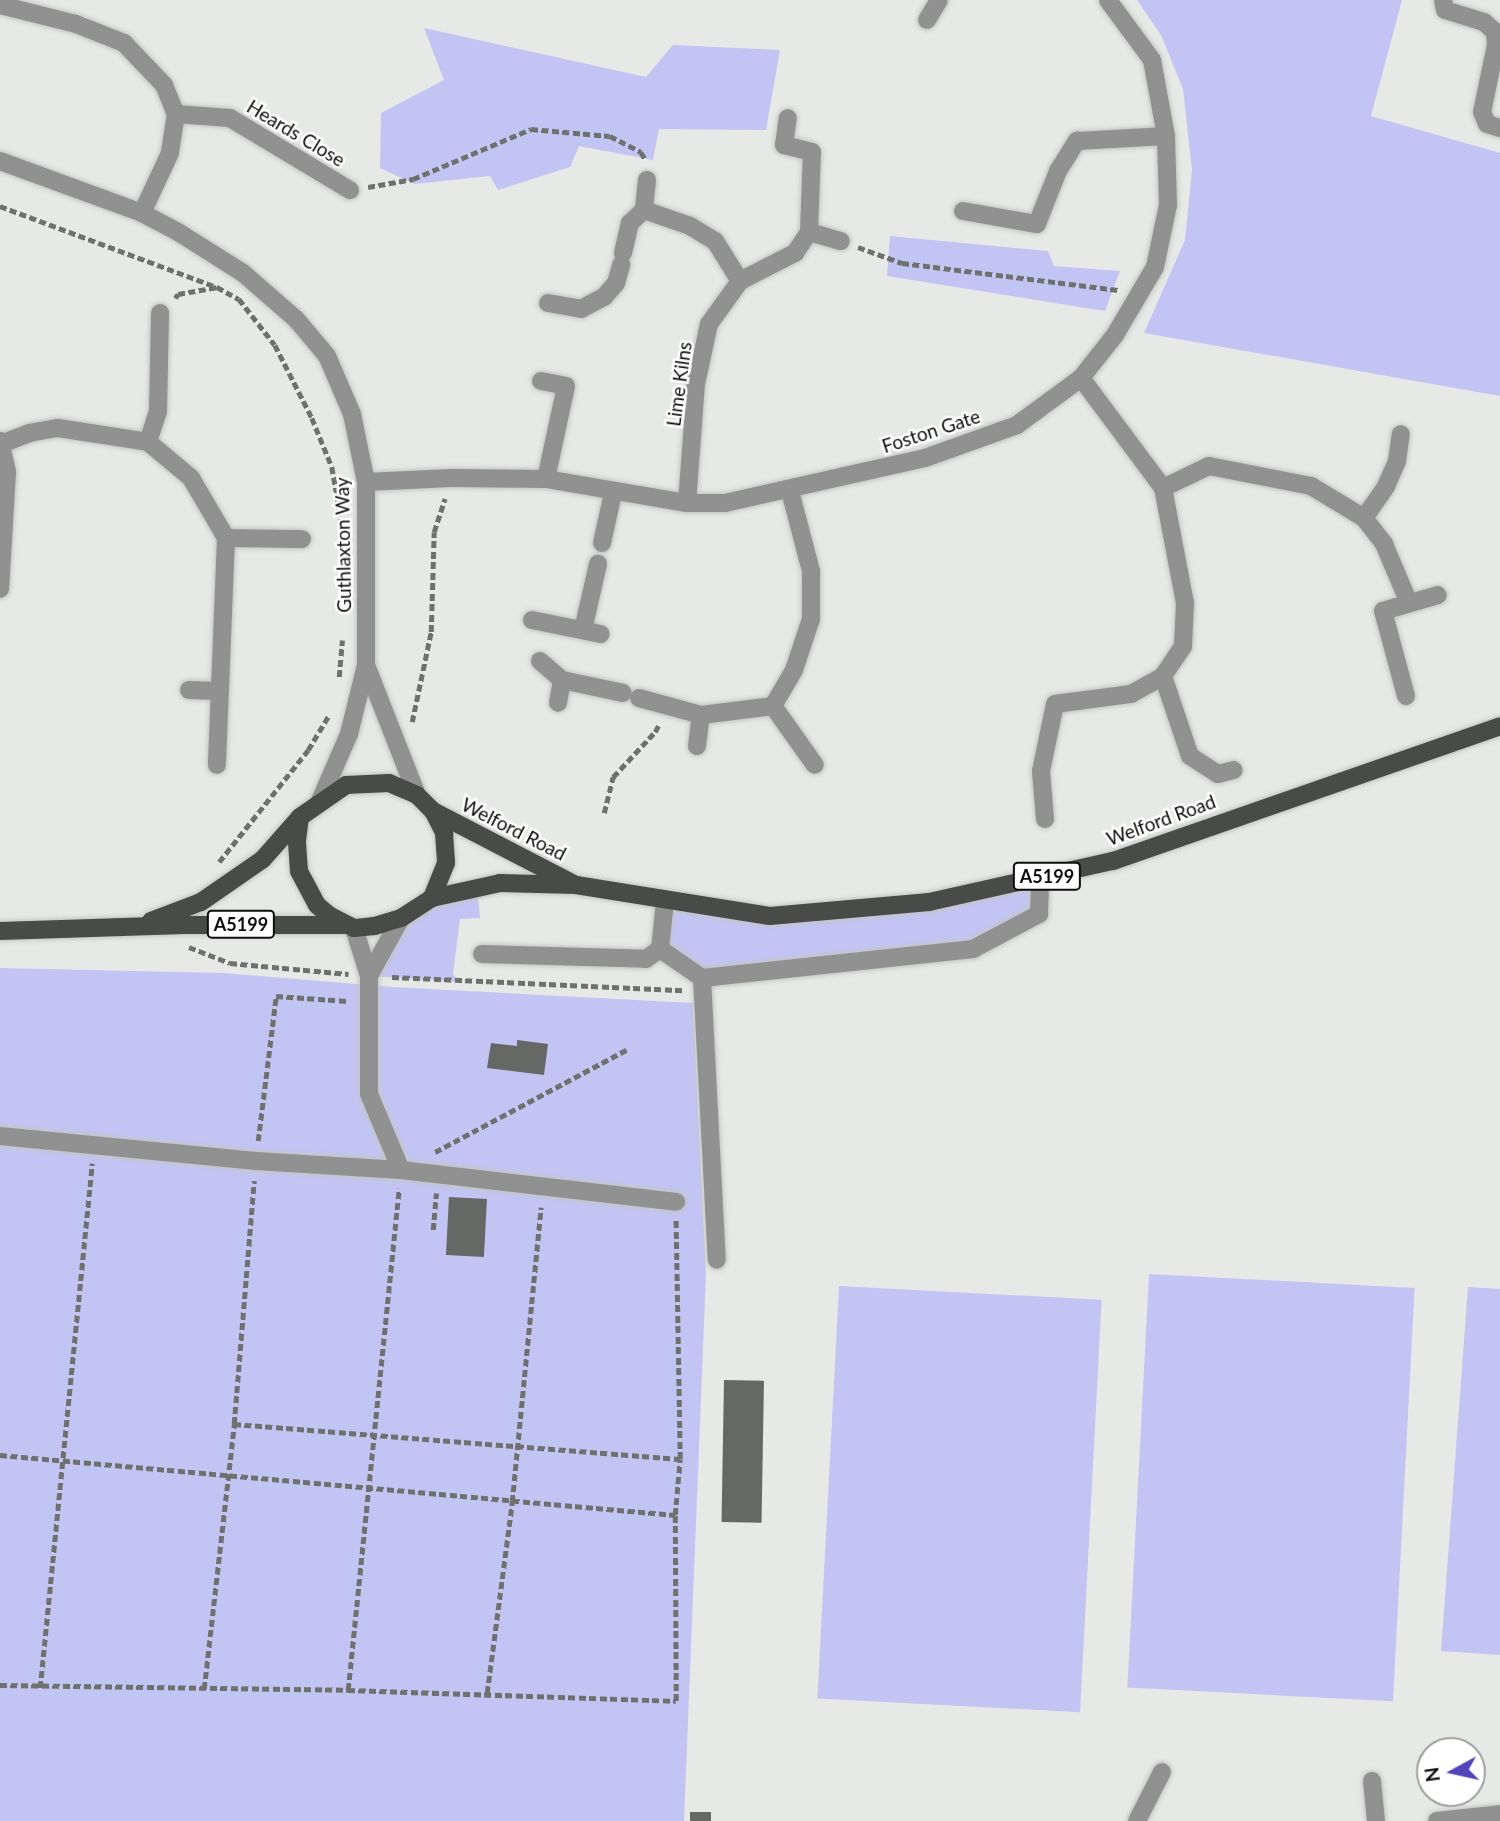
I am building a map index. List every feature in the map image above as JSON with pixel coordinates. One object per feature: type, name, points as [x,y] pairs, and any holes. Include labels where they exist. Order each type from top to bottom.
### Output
[{"type":"main road","name":"Welford Road","points":[[432,898],[500,883],[576,885],[770,916],[929,902],[1113,861],[1500,726]]},
{"type":"main road","points":[[389,783],[416,796],[433,811],[444,833],[446,863],[432,898],[401,918],[351,927],[317,905],[307,890],[298,861],[296,841],[300,817],[319,803],[346,785],[389,783]]},
{"type":"main road","name":"Welford Road","points":[[433,811],[576,885]]},
{"type":"main road","name":"A5199","points":[[135,926],[201,902],[263,859],[300,817]]},
{"type":"main road","name":"A5199","points":[[0,932],[135,926],[351,927]]},
{"type":"street","points":[[927,20],[939,0]]},
{"type":"street","name":"Foston Gate","points":[[366,482],[451,478],[546,480],[687,503],[726,503],[790,491],[925,458],[1017,425],[1080,378],[1115,335],[1155,267],[1168,205],[1166,136],[1152,60],[1108,0]]},
{"type":"street","points":[[1443,0],[1445,10],[1484,22],[1495,32],[1496,45],[1482,112],[1487,124],[1500,128]]},
{"type":"street","points":[[0,5],[76,24],[124,43],[164,85],[176,114],[170,153],[142,213]]},
{"type":"street","name":"Heards Close","points":[[176,114],[230,118],[350,190]]},
{"type":"street","points":[[788,118],[783,145],[813,152],[813,199],[809,232],[841,241]]},
{"type":"street","points":[[963,211],[1037,224],[1058,171],[1077,141],[1166,136]]},
{"type":"street","name":"Guthlaxton Way","points":[[0,161],[142,213],[243,273],[296,319],[327,356],[352,414],[366,482],[366,665],[349,734],[319,803]]},
{"type":"street","points":[[548,303],[581,309],[604,297],[616,283],[630,223],[644,210],[647,180]]},
{"type":"street","points":[[644,210],[690,226],[715,241],[740,281]]},
{"type":"street","name":"Lime Kilns","points":[[687,503],[696,384],[709,324],[740,281],[795,253],[809,232]]},
{"type":"street","points":[[148,442],[158,411],[160,313]]},
{"type":"street","points":[[1045,819],[1041,771],[1055,704],[1131,694],[1163,676],[1183,646],[1185,603],[1163,488],[1080,378]]},
{"type":"street","points":[[541,381],[566,386],[546,480]]},
{"type":"street","points":[[0,589],[6,472],[0,443],[29,433],[58,428],[148,442],[191,478],[226,538],[217,765]]},
{"type":"street","points":[[1364,517],[1386,486],[1397,461],[1401,434]]},
{"type":"street","points":[[1163,488],[1209,466],[1311,486],[1364,517],[1384,544],[1409,603]]},
{"type":"street","points":[[773,706],[794,670],[811,619],[810,571],[790,491]]},
{"type":"street","points":[[601,543],[613,493]]},
{"type":"street","points":[[226,538],[302,538]]},
{"type":"street","points":[[583,630],[598,564]]},
{"type":"street","points":[[1406,696],[1383,611],[1438,596]]},
{"type":"street","points":[[532,620],[601,634]]},
{"type":"street","points":[[540,661],[562,680],[631,695],[701,715],[773,706]]},
{"type":"street","name":"Guthlaxton Way","points":[[366,665],[416,796]]},
{"type":"street","points":[[1163,676],[1190,756],[1218,774],[1234,770]]},
{"type":"street","points":[[558,703],[562,680]]},
{"type":"street","points":[[190,690],[219,691]]},
{"type":"street","points":[[773,706],[815,765]]},
{"type":"street","points":[[697,746],[701,715]]},
{"type":"street","points":[[702,984],[973,949],[1039,914],[1041,877]]},
{"type":"street","points":[[482,954],[646,959],[660,948],[665,901]]},
{"type":"street","points":[[369,976],[401,918]]},
{"type":"street","points":[[351,927],[369,976],[369,1094],[401,1170]]},
{"type":"street","points":[[660,948],[702,984],[716,1261]]},
{"type":"street","points":[[0,1136],[256,1161],[401,1170],[543,1189],[676,1202]]},
{"type":"street","points":[[1137,1821],[1162,1772]]},
{"type":"street","points":[[1372,1781],[1376,1821]]},
{"type":"street","points":[[1437,1821],[1500,1814]]},
{"type":"path","points":[[350,190],[413,178],[531,129],[610,136],[628,144],[645,157],[647,180]]},
{"type":"path","points":[[0,206],[217,287],[239,299],[275,345],[332,467],[342,533]]},
{"type":"path","points":[[841,241],[902,264],[1140,292]]},
{"type":"path","points":[[160,313],[178,294],[217,287]]},
{"type":"path","points":[[391,733],[411,724],[418,700],[431,632],[434,532],[451,478]]},
{"type":"path","points":[[339,686],[343,636]]},
{"type":"path","points":[[604,813],[613,777],[655,732],[666,706]]},
{"type":"path","points":[[214,868],[300,760],[326,725],[330,712]]},
{"type":"path","points":[[183,945],[230,963],[369,976],[459,982],[702,984]]},
{"type":"path","points":[[453,975],[459,982]]},
{"type":"path","points":[[204,1689],[234,1424],[256,1161],[276,996],[369,1003]]},
{"type":"path","points":[[348,1689],[401,1170],[626,1050]]},
{"type":"path","points":[[40,1688],[94,1145]]},
{"type":"path","points":[[433,1230],[438,1175]]},
{"type":"path","points":[[486,1693],[512,1502],[543,1189]]},
{"type":"path","points":[[0,1685],[40,1688],[348,1689],[676,1701],[675,1515],[680,1459],[676,1202]]},
{"type":"path","points":[[234,1424],[680,1459]]},
{"type":"path","points":[[0,1455],[675,1515]]},
{"type":"shaded area","points":[[1137,0],[1402,0],[1371,116],[1500,153],[1500,396],[1144,333],[1185,240],[1192,170],[1183,89],[1161,35]]},
{"type":"shaded area","points":[[424,28],[646,77],[673,45],[780,50],[766,130],[659,129],[653,160],[579,146],[570,167],[498,190],[490,176],[414,184],[380,168],[381,113],[444,80]]},
{"type":"shaded area","points":[[890,236],[1048,251],[1054,266],[1120,271],[1105,311],[887,276]]},
{"type":"shaded area","points":[[1040,877],[1039,914],[973,949],[702,978],[660,949],[665,901],[770,916]]},
{"type":"shaded area","points":[[477,887],[480,918],[460,919],[453,974],[459,982],[369,976],[401,918]]},
{"type":"shaded area","points":[[0,968],[224,973],[393,987],[693,1003],[706,1274],[684,1821],[0,1821]]},
{"type":"shaded area","points":[[1149,1274],[1415,1288],[1393,1701],[1127,1687]]},
{"type":"shaded area","points":[[839,1286],[1102,1300],[1080,1712],[817,1698]]},
{"type":"shaded area","points":[[1468,1287],[1500,1289],[1500,1655],[1441,1651]]},
{"type":"building","points":[[517,1040],[548,1044],[544,1075],[487,1068],[491,1043],[517,1046]]},
{"type":"building","points":[[449,1197],[487,1199],[484,1257],[446,1255]]},
{"type":"building","points":[[724,1380],[764,1381],[762,1523],[722,1522]]},
{"type":"building","points":[[690,1812],[711,1812],[711,1821],[690,1821]]}]
